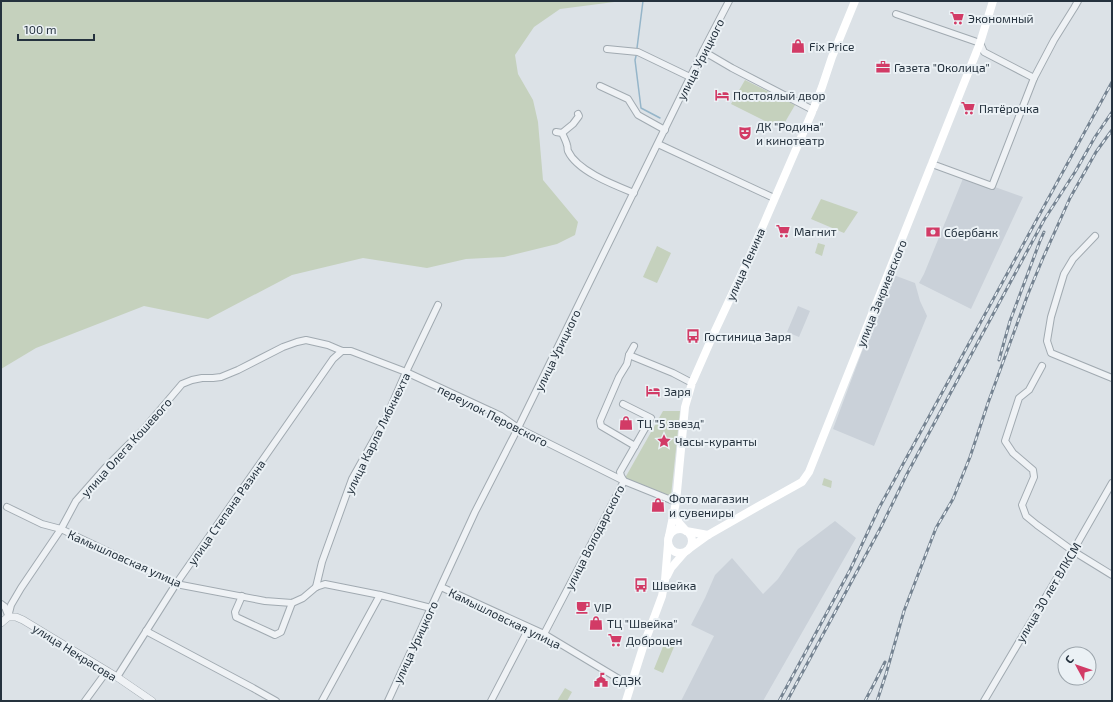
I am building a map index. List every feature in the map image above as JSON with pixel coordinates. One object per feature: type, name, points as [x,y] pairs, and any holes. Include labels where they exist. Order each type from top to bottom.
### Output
[{"type":"main road","name":"улица Закриевского","points":[[665,580],[671,568],[687,550],[708,535],[756,506],[802,482],[809,472],[980,43],[993,1]]},
{"type":"main road","name":"улица Ленина","points":[[626,701],[655,615],[665,580],[669,540],[676,502],[685,407],[692,384],[749,258],[813,110],[852,2]]},
{"type":"main road","points":[[676,502],[674,510],[676,518],[679,523],[686,531],[691,537],[692,540],[687,550],[676,553],[672,551],[669,540],[671,533],[678,530],[686,531],[708,535]]},
{"type":"street","name":"улица Урицкого","points":[[388,701],[475,512],[729,1]]},
{"type":"street","points":[[932,164],[992,186],[1034,78],[1054,40],[1078,1]]},
{"type":"street","points":[[896,14],[980,43],[984,52],[1034,78]]},
{"type":"street","points":[[607,49],[638,52],[690,77]]},
{"type":"street","points":[[703,51],[732,68],[813,110]]},
{"type":"street","points":[[600,86],[628,99],[638,115],[665,130]]},
{"type":"street","points":[[578,114],[579,116],[577,120],[559,132],[567,144],[568,150],[573,158],[586,170],[611,184],[634,193]]},
{"type":"street","points":[[658,144],[774,198]]},
{"type":"street","points":[[1095,236],[1073,259],[1064,274],[1051,317],[1047,341],[1050,353],[1112,378]]},
{"type":"street","name":"улица Карла Либкнехта","points":[[316,587],[322,562],[352,479],[385,420],[438,305]]},
{"type":"street","name":"переулок Перовского","points":[[306,340],[328,345],[342,351],[351,351],[406,372],[501,416],[518,428],[624,482],[676,502]]},
{"type":"street","name":"улица Олега Кошевого","points":[[1,623],[8,617],[12,605],[21,588],[61,529],[76,501],[106,467],[143,430],[182,384],[202,378],[220,377],[238,370],[283,347],[306,340]]},
{"type":"street","points":[[634,346],[600,421],[601,426],[635,446]]},
{"type":"street","name":"улица Степана Разина","points":[[117,677],[176,584],[334,359],[342,351]]},
{"type":"street","points":[[629,355],[673,373],[692,384]]},
{"type":"street","points":[[1042,366],[1029,390],[1019,398],[1005,441],[1013,454],[1033,470],[1034,477],[1022,505],[1026,516],[1073,551],[1112,575]]},
{"type":"street","name":"улица Володарского","points":[[544,634],[624,482],[620,472],[651,418],[623,404]]},
{"type":"street","name":"улица 30 лет ВЛКСМ","points":[[984,701],[1112,483]]},
{"type":"street","name":"Камышловская улица","points":[[8,507],[42,524],[61,529],[176,584],[265,601],[292,603]]},
{"type":"street","points":[[242,596],[235,612],[236,617],[275,635],[281,632],[292,603],[303,598],[316,587],[325,584],[380,595],[431,608]]},
{"type":"street","name":"Камышловская улица","points":[[441,586],[544,634],[619,680],[631,685]]},
{"type":"street","points":[[322,701],[380,595]]},
{"type":"street","points":[[1,604],[5,607],[8,617]]},
{"type":"street","name":"улица Некрасова","points":[[8,617],[16,617],[23,620],[117,677],[152,701]]},
{"type":"street","points":[[491,701],[529,628]]},
{"type":"street","points":[[146,631],[276,701]]},
{"type":"street","points":[[85,701],[107,671]]},
{"type":"shaded area","points":[[964,176],[1023,197],[971,309],[919,283]]},
{"type":"shaded area","points":[[891,274],[915,283],[920,301],[927,316],[874,446],[833,429]]},
{"type":"shaded area","points":[[798,306],[810,311],[799,337],[787,332]]},
{"type":"shaded area","points":[[835,521],[856,538],[763,701],[681,701],[714,636],[691,625],[715,575],[732,558],[763,594],[778,579],[798,549]]},
{"type":"green space","points":[[1,1],[622,1],[560,9],[534,27],[515,55],[518,74],[533,100],[538,122],[543,180],[578,222],[575,235],[557,244],[504,257],[466,259],[427,268],[363,258],[292,275],[208,319],[144,306],[36,348],[1,369]]},
{"type":"green space","points":[[745,80],[795,105],[781,129],[731,104]]},
{"type":"green space","points":[[821,199],[858,212],[844,233],[811,219]]},
{"type":"green space","points":[[818,243],[825,245],[822,256],[815,253]]},
{"type":"green space","points":[[657,246],[671,253],[657,283],[643,277]]},
{"type":"green space","points":[[663,411],[680,411],[671,496],[625,478]]},
{"type":"green space","points":[[824,478],[832,481],[831,488],[822,485]]},
{"type":"green space","points":[[664,644],[674,647],[663,673],[654,669]]},
{"type":"green space","points":[[565,688],[572,692],[567,701],[557,701]]},
{"type":"waterway","points":[[637,48],[643,1]]},
{"type":"waterway","points":[[636,56],[635,60],[641,108],[660,118]]},
{"type":"railway","points":[[779,701],[850,570],[879,508],[1112,82]]},
{"type":"railway","points":[[787,701],[1044,220],[1112,112]]},
{"type":"railway","points":[[877,701],[904,611],[936,528],[953,499],[970,457],[1028,294],[1070,198],[1096,152],[1112,130]]},
{"type":"railway","points":[[999,360],[1010,321],[1044,232]]},
{"type":"railway","points":[[865,701],[885,662]]},
{"type":"place","name":"Экономный","points":[[957,18]]},
{"type":"place","name":"Fix Price","points":[[798,46]]},
{"type":"place","name":"Газета \"Околица\"","points":[[883,67]]},
{"type":"place","name":"Постоялый двор","points":[[722,95]]},
{"type":"place","name":"Пятёрочка","points":[[968,108]]},
{"type":"place","name":"ДК \"Родина\" и кинотеатр","points":[[745,133]]},
{"type":"place","name":"Магнит","points":[[783,231]]},
{"type":"place","name":"Сбербанк","points":[[933,232]]},
{"type":"place","name":"Гостиница Заря","points":[[693,336]]},
{"type":"place","name":"Заря","points":[[653,391]]},
{"type":"place","name":"ТЦ \"5 звезд\"","points":[[626,423]]},
{"type":"place","name":"Часы-куранты","points":[[664,441]]},
{"type":"place","name":"Фото магазин и сувениры","points":[[658,505]]},
{"type":"place","name":"Швейка","points":[[641,585]]},
{"type":"place","name":"VIP","points":[[583,607]]},
{"type":"place","name":"ТЦ \"Швейка\"","points":[[596,623]]},
{"type":"place","name":"Доброцен","points":[[615,640]]},
{"type":"place","name":"СДЭК","points":[[601,680]]}]
